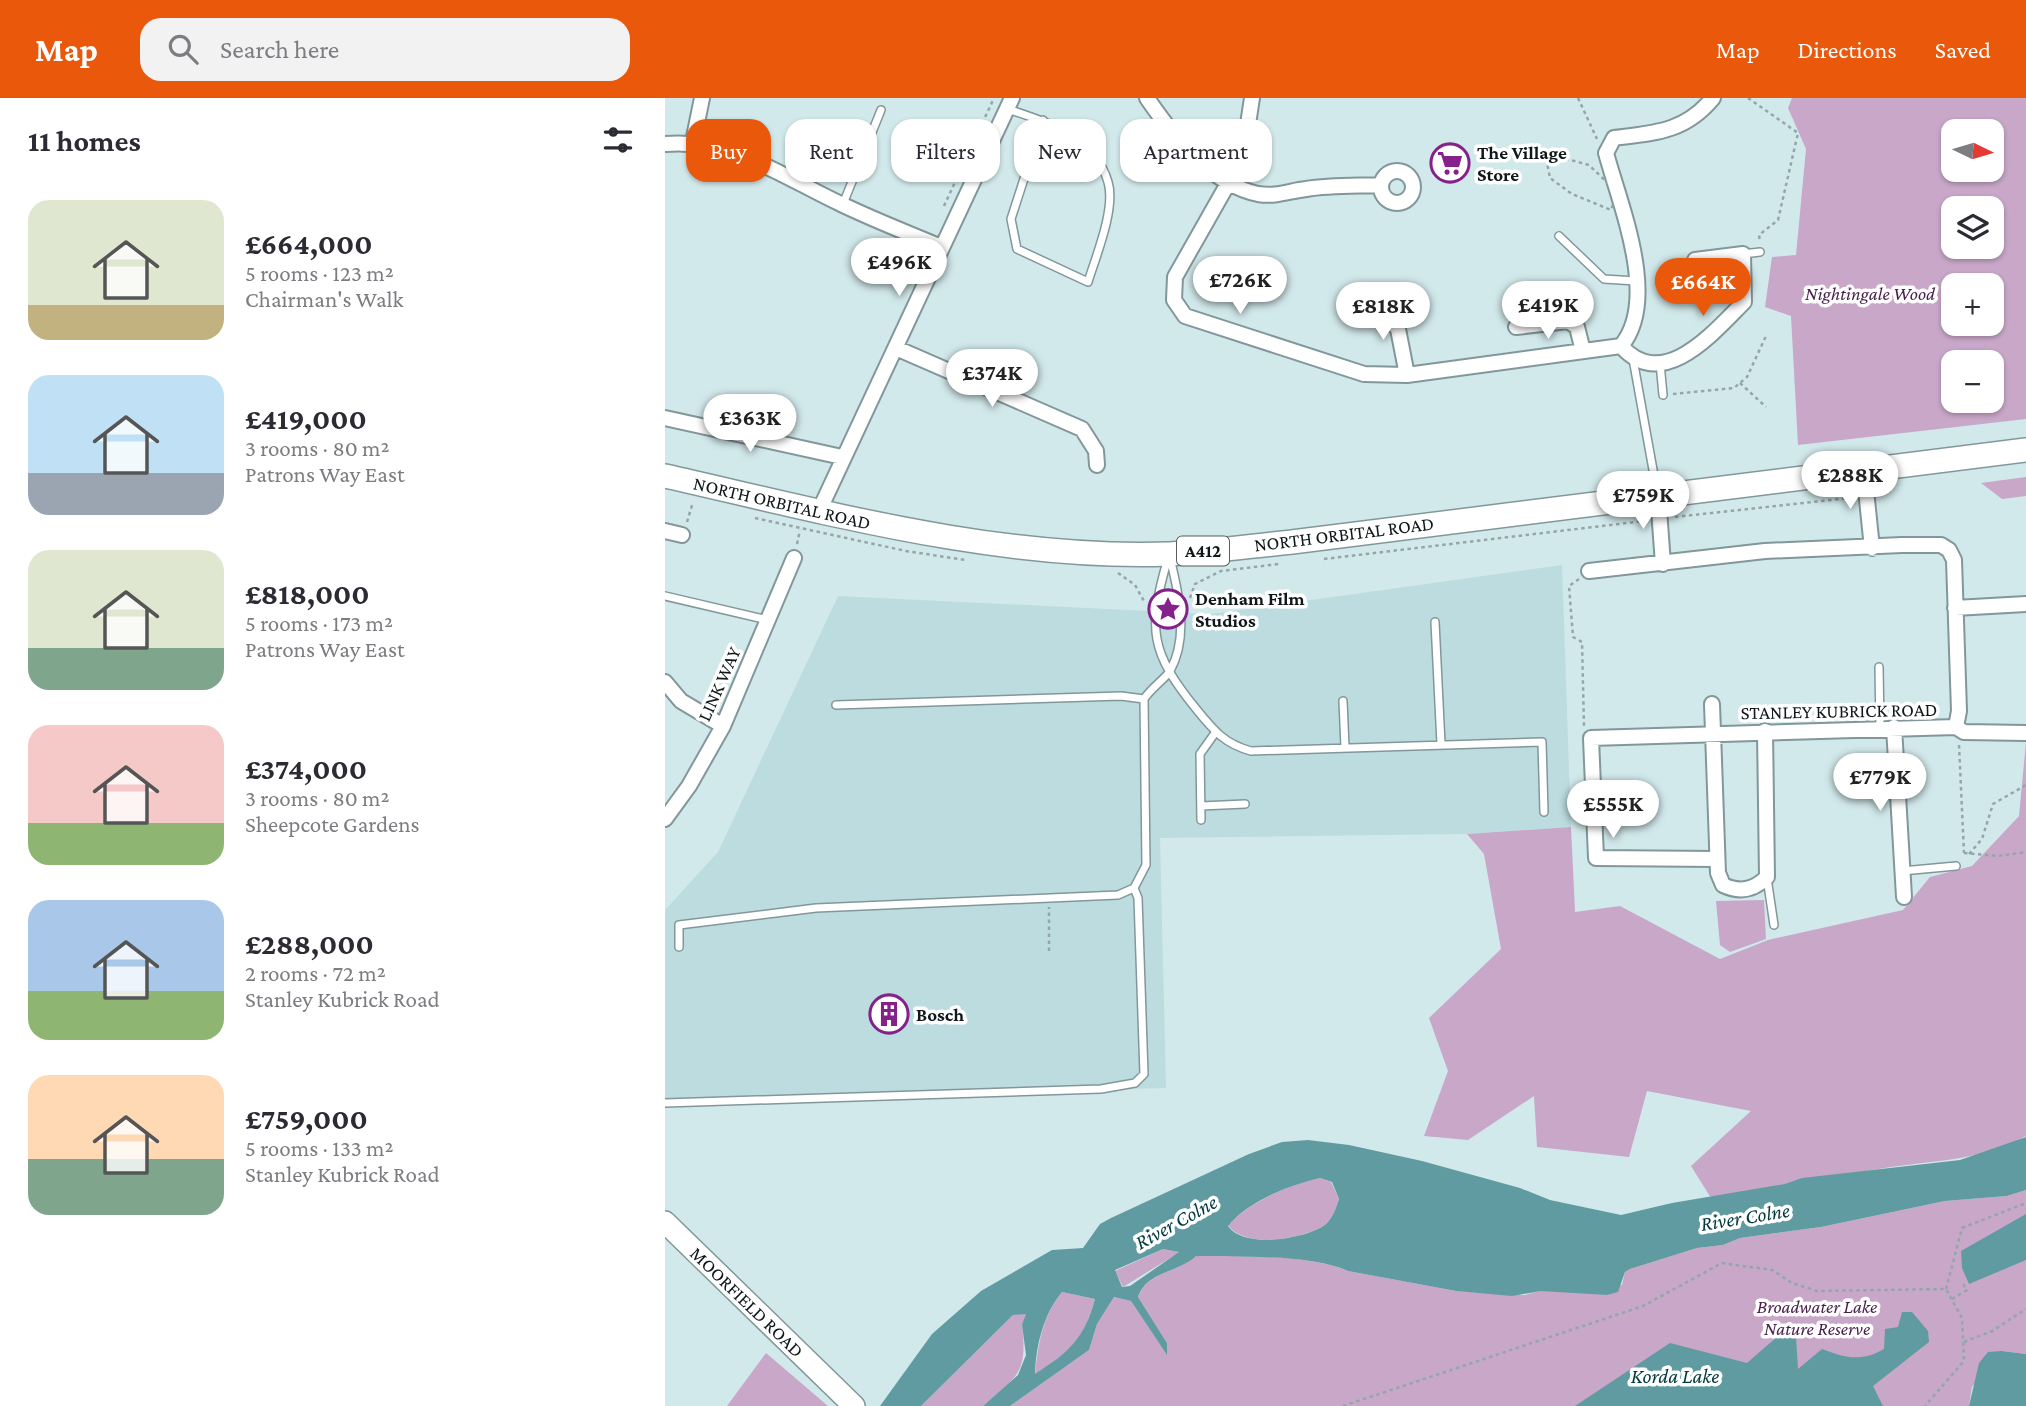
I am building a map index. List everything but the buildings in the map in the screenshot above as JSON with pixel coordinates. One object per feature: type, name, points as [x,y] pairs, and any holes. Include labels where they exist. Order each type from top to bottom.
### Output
[{"type":"main road","name":"NORTH ORBITAL ROAD","points":[[665,476],[920,533],[1031,547],[1169,554],[1291,542],[2026,450]]},
{"type":"street","points":[[698,119],[702,98]]},
{"type":"street","points":[[1147,98],[1164,119]]},
{"type":"street","points":[[1249,119],[1252,98]]},
{"type":"street","points":[[1227,182],[1175,277],[1174,300],[1185,316],[1364,374],[1407,375],[1621,346],[1633,332],[1639,308],[1633,249],[1606,153],[1614,138],[1662,132],[1697,118],[1713,98]]},
{"type":"street","points":[[812,510],[897,348],[941,247],[1010,104]]},
{"type":"street","points":[[665,144],[686,142]]},
{"type":"street","points":[[771,170],[843,205],[941,247]]},
{"type":"street","points":[[1230,182],[1257,194],[1280,195],[1305,189],[1381,185]]},
{"type":"street","points":[[1621,346],[1633,359],[1649,365],[1679,359],[1704,341],[1744,302],[1743,254],[1695,260]]},
{"type":"street","points":[[1372,302],[1398,329],[1407,375]]},
{"type":"street","points":[[1516,327],[1568,321],[1577,327],[1583,351]]},
{"type":"street","points":[[897,348],[1082,429],[1096,451],[1097,466]]},
{"type":"street","points":[[665,418],[842,457]]},
{"type":"street","points":[[1864,471],[1872,548]]},
{"type":"street","points":[[1658,496],[1663,564]]},
{"type":"street","points":[[665,531],[683,535]]},
{"type":"street","name":"STANLEY KUBRICK ROAD","points":[[1589,571],[1765,551],[1941,545],[1949,550],[1954,560],[1959,711],[1956,727],[1591,738]]},
{"type":"street","name":"LINK WAY","points":[[665,819],[689,786],[723,726],[794,558]]},
{"type":"street","points":[[1955,608],[2026,604]]},
{"type":"street","points":[[665,682],[681,701],[723,726]]},
{"type":"street","points":[[1712,704],[1717,859],[1723,885],[1734,890],[1759,885],[1767,877],[1770,864],[1765,731]]},
{"type":"street","points":[[1887,727],[1904,897]]},
{"type":"street","points":[[1956,727],[1964,732],[2026,733]]},
{"type":"street","points":[[1591,738],[1596,858],[1717,859]]},
{"type":"street","name":"MOORFIELD ROAD","points":[[665,1222],[854,1406]]},
{"type":"lane","points":[[1010,104],[1041,119]]},
{"type":"lane","points":[[843,205],[881,110]]},
{"type":"lane","points":[[1043,120],[1067,133],[1092,152],[1109,183],[1107,218],[1088,282],[1017,248],[1011,219],[1043,120]]},
{"type":"lane","points":[[1559,236],[1604,279],[1636,281]]},
{"type":"lane","points":[[1743,254],[1760,252]]},
{"type":"lane","points":[[1633,359],[1658,496]]},
{"type":"lane","points":[[1660,363],[1663,395]]},
{"type":"lane","points":[[679,947],[679,925],[815,908],[1118,895],[1134,888],[1146,865],[1144,699],[1154,683],[1168,675],[1180,650],[1180,598],[1169,554]]},
{"type":"lane","points":[[1169,554],[1156,599],[1158,652],[1168,675],[1215,733],[1233,746],[1251,751],[1542,742],[1544,812]]},
{"type":"lane","points":[[665,596],[768,620]]},
{"type":"lane","points":[[1434,622],[1441,744]]},
{"type":"lane","points":[[1879,667],[1887,727]]},
{"type":"lane","points":[[836,705],[1121,696],[1144,699]]},
{"type":"lane","points":[[1343,701],[1345,747]]},
{"type":"lane","points":[[1202,820],[1200,754],[1215,733]]},
{"type":"lane","points":[[1201,806],[1245,804]]},
{"type":"lane","points":[[1901,871],[1956,866]]},
{"type":"lane","points":[[1767,877],[1774,925]]},
{"type":"lane","points":[[665,1103],[1101,1089],[1135,1083],[1144,1074],[1139,898],[1134,888]]},
{"type":"path","points":[[1578,98],[1606,153]]},
{"type":"path","points":[[1748,98],[1798,132],[1778,220],[1759,234],[1760,252]]},
{"type":"path","points":[[1545,153],[1589,166],[1617,192],[1611,210],[1572,194],[1550,178],[1545,153]]},
{"type":"path","points":[[1663,395],[1734,387],[1747,377],[1766,337]]},
{"type":"path","points":[[1739,383],[1766,407]]},
{"type":"path","points":[[683,535],[699,484]]},
{"type":"path","points":[[1313,560],[1849,498],[1853,507]]},
{"type":"path","points":[[794,558],[812,510]]},
{"type":"path","points":[[1188,605],[1195,584],[1221,571],[1287,563]]},
{"type":"path","points":[[1589,571],[1569,586],[1573,637],[1582,642],[1584,729],[1591,738]]},
{"type":"path","points":[[1119,573],[1135,585],[1145,604]]},
{"type":"path","points":[[1956,727],[1964,853],[1956,866]]},
{"type":"path","points":[[1969,854],[1982,839],[1993,804],[2026,785]]},
{"type":"path","points":[[1964,853],[1998,856],[2026,852]]},
{"type":"path","points":[[1049,951],[1048,909],[1053,898]]},
{"type":"path","points":[[1925,1406],[1964,1361],[1962,1318],[1946,1289],[1962,1228],[2026,1203]]},
{"type":"path","points":[[1343,1406],[1643,1307],[1722,1263],[1772,1270],[1792,1283],[1817,1291],[1946,1289]]},
{"type":"path","points":[[1952,1299],[1967,1290],[1963,1284]]},
{"type":"path","points":[[1963,1343],[1991,1331],[2026,1309]]},
{"type":"shaded area","points":[[1562,565],[1571,827],[1467,834],[1160,838],[1166,1088],[665,1102],[665,910],[718,852],[838,596],[1210,614]]},
{"type":"green space","name":"Nightingale Wood","points":[[1792,98],[2026,98],[2026,419],[1798,445],[1791,316],[1765,307],[1772,257],[1796,255],[1806,149],[1788,108]]},
{"type":"green space","points":[[2026,477],[2026,496],[2002,499],[1981,483]]},
{"type":"green space","points":[[2026,742],[2026,1136],[1977,1155],[1869,1170],[1711,1198],[1691,1166],[1751,1111],[1647,1091],[1629,1157],[1537,1147],[1534,1096],[1468,1140],[1424,1136],[1448,1071],[1429,1018],[1501,949],[1484,854],[1467,834],[1571,827],[1575,912],[1620,906],[1720,959],[1768,940],[1903,910],[1930,877],[1972,866],[2019,816]]},
{"type":"green space","points":[[1764,900],[1766,939],[1730,952],[1720,945],[1716,901]]},
{"type":"green space","points":[[1320,1178],[1331,1182],[1339,1199],[1331,1219],[1322,1227],[1273,1240],[1246,1237],[1228,1225],[1247,1209],[1270,1196]]},
{"type":"green space","name":"Broadwater Lake Nature Reserve","points":[[2026,1190],[2026,1354],[2002,1351],[1972,1387],[1969,1406],[1010,1406],[1089,1350],[1097,1324],[1114,1297],[1131,1301],[1166,1353],[1167,1343],[1138,1297],[1149,1282],[1195,1256],[1252,1256],[1314,1261],[1348,1271],[1456,1291],[1525,1295],[1540,1291],[1622,1285],[1625,1272],[1630,1269],[1697,1248],[1723,1245],[1740,1238],[1821,1227],[1945,1201],[2007,1196]]},
{"type":"green space","points":[[1163,1249],[1180,1252],[1123,1287],[1115,1271]]},
{"type":"green space","points":[[1062,1292],[1095,1299],[1085,1326],[1074,1344],[1035,1375],[1045,1321]]},
{"type":"green space","points":[[1021,1312],[1026,1314],[1027,1320],[1022,1325],[1021,1364],[1004,1388],[983,1406],[921,1406],[1013,1315]]},
{"type":"green space","points":[[766,1353],[828,1406],[727,1406]]},
{"type":"water","name":"River Colne","points":[[2026,1137],[2026,1190],[2007,1196],[1945,1201],[1821,1227],[1740,1238],[1723,1245],[1697,1248],[1630,1269],[1625,1272],[1618,1292],[1607,1295],[1541,1291],[1512,1296],[1456,1291],[1294,1259],[1196,1256],[1148,1282],[1138,1297],[1167,1343],[1167,1355],[1131,1301],[1114,1297],[1097,1324],[1089,1350],[1010,1406],[983,1406],[1018,1375],[1026,1355],[1022,1325],[1026,1314],[1013,1315],[921,1406],[880,1406],[932,1334],[981,1291],[1052,1250],[1083,1248],[1100,1224],[1111,1218],[1249,1154],[1282,1142],[1308,1140],[1349,1145],[1422,1161],[1520,1188],[1550,1200],[1621,1215],[1672,1203],[1785,1184],[1802,1178],[1960,1160]],"holes":[[[1320,1178],[1332,1182],[1339,1199],[1331,1219],[1322,1227],[1287,1238],[1259,1240],[1246,1238],[1228,1226],[1236,1217],[1270,1195]],[[1163,1249],[1179,1252],[1130,1286],[1122,1287],[1115,1270]],[[1062,1292],[1095,1299],[1086,1324],[1074,1343],[1035,1374],[1042,1331],[1055,1301]]]},
{"type":"water","points":[[2026,1214],[2026,1260],[1969,1284],[1962,1268],[1961,1251]]},
{"type":"water","name":"Korda Lake","points":[[1902,1312],[1912,1312],[1928,1331],[1929,1342],[1873,1386],[1883,1406],[1575,1406],[1670,1343],[1747,1363],[1778,1336],[1796,1337],[1798,1369],[1822,1349],[1838,1355],[1861,1357],[1884,1349],[1885,1329],[1898,1327]]},
{"type":"water","points":[[1988,1352],[2026,1354],[2026,1406],[1969,1406],[1979,1363]]},
{"type":"place","name":"The Village Store","points":[[1450,163]]},
{"type":"place","name":"Denham Film Studios","points":[[1168,609]]},
{"type":"place","name":"Bosch","points":[[889,1014]]}]
